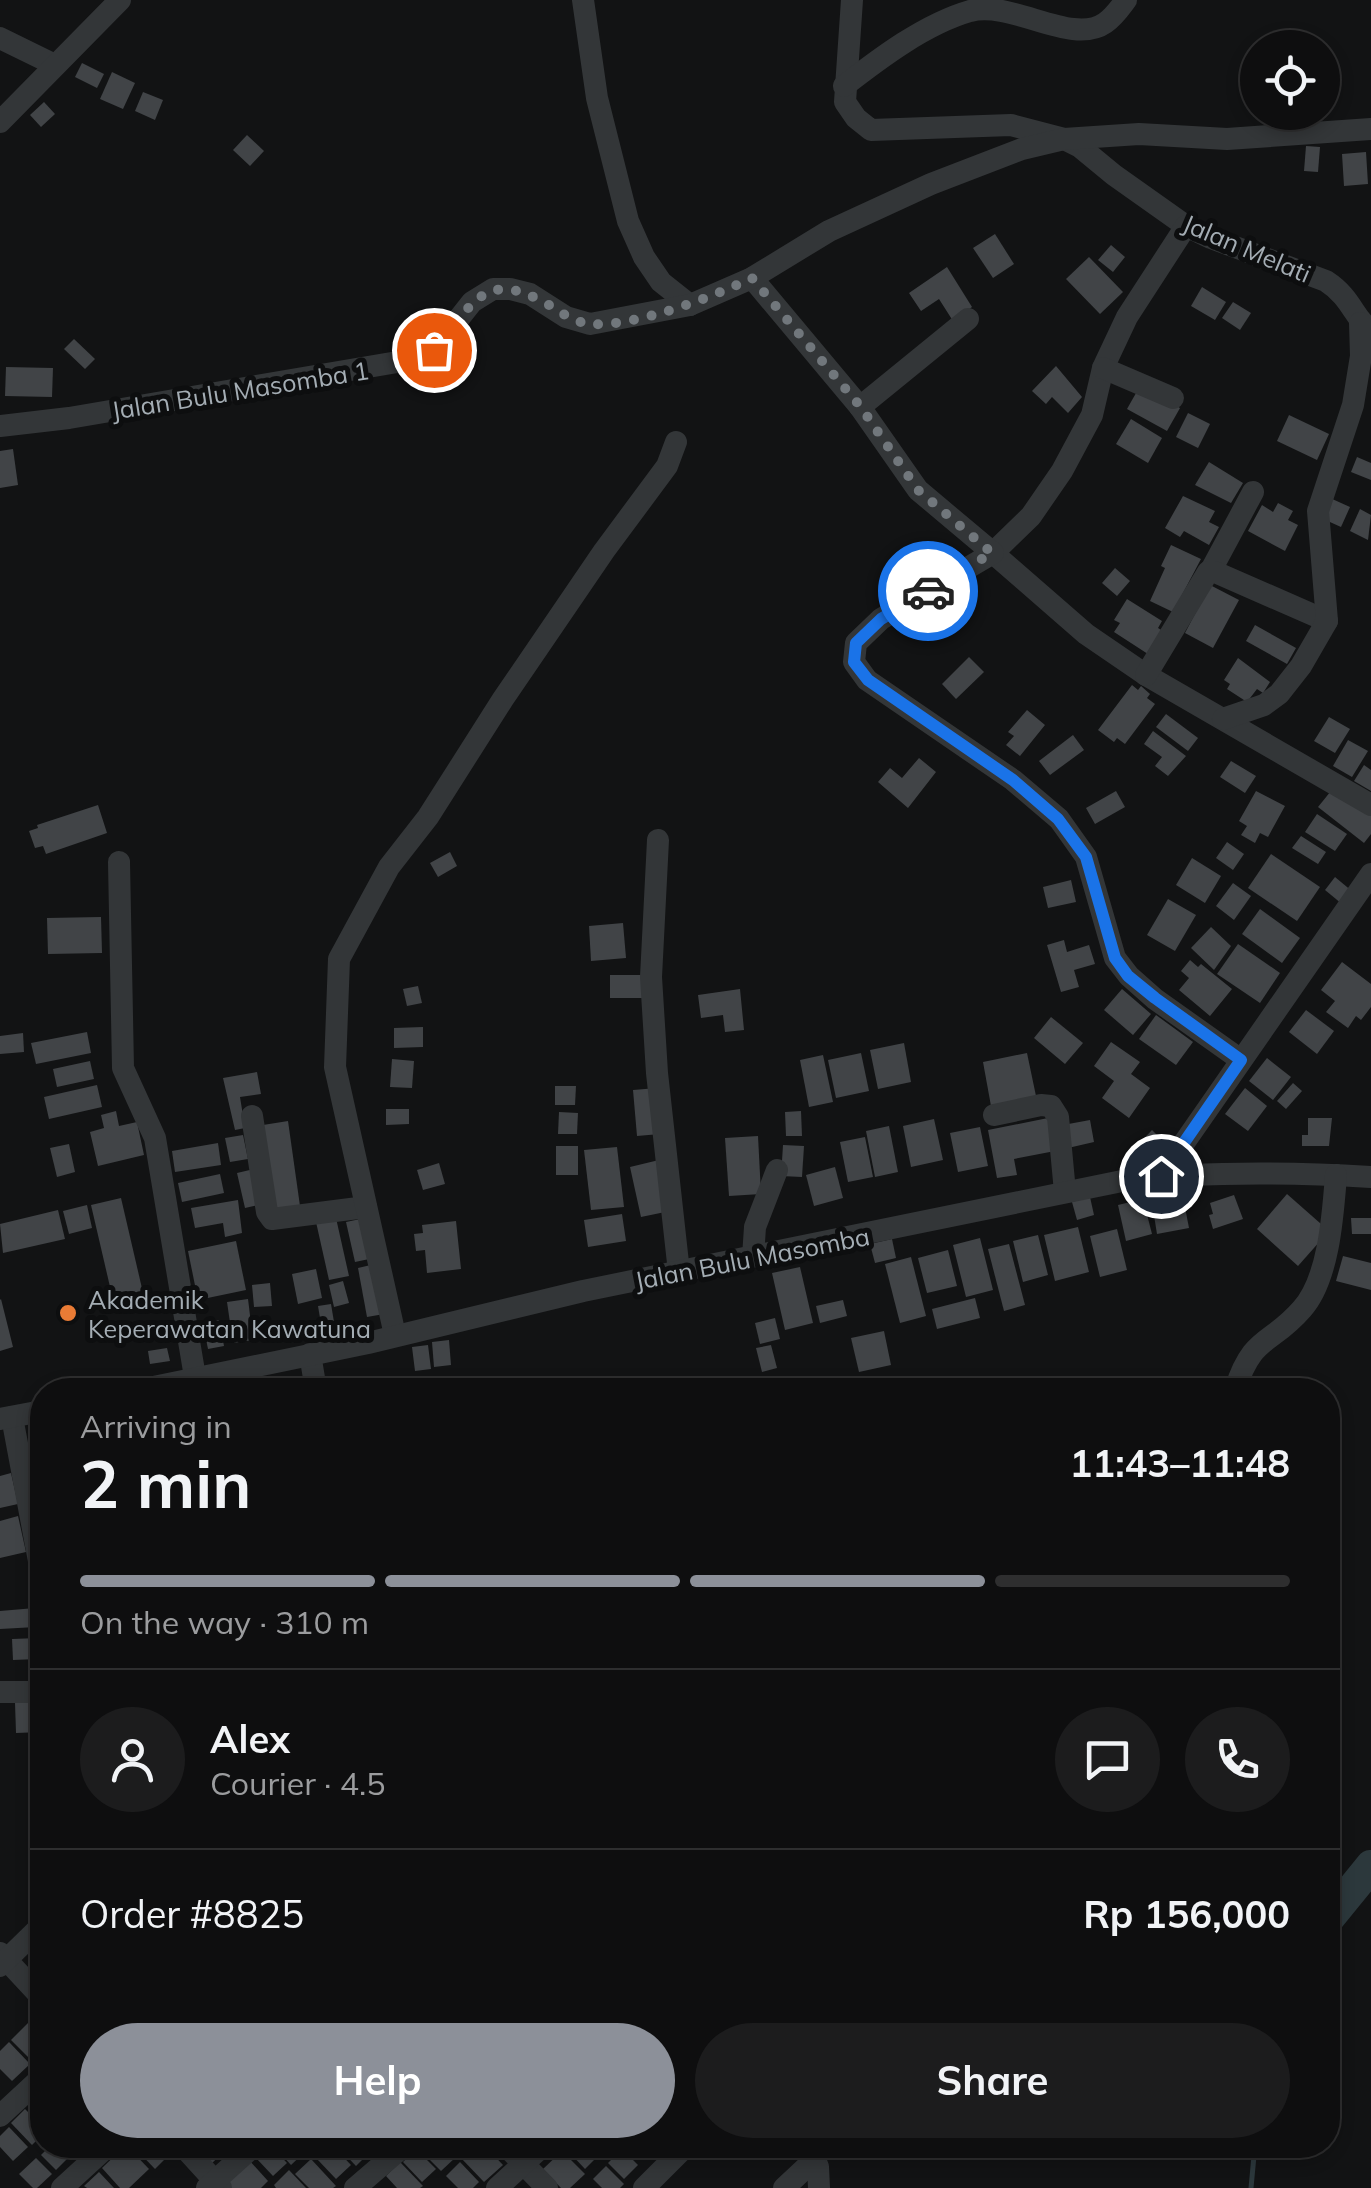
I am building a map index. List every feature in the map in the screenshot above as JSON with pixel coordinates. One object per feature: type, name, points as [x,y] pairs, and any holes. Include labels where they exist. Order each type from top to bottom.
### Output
[{"type":"street","points":[[0,122],[120,0]]},
{"type":"street","points":[[583,0],[604,129],[628,221],[644,258],[661,282],[690,306]]},
{"type":"street","points":[[852,0],[845,102],[870,130],[1011,125],[1064,139],[1139,134],[1227,138],[1371,129]]},
{"type":"street","points":[[844,86],[921,34],[968,12],[1001,10],[1078,30],[1102,26],[1126,0]]},
{"type":"street","points":[[0,38],[55,65]]},
{"type":"street","name":"Jalan Bulu Masomba 1","points":[[0,426],[69,418],[415,359],[434,350],[472,302],[492,289],[510,288],[530,294],[566,317],[590,324],[690,306],[752,278],[829,231],[931,184],[1022,149],[1064,139]]},
{"type":"street","name":"Jalan Melati","points":[[1064,139],[1186,226],[1326,281],[1348,300],[1366,327]]},
{"type":"street","points":[[1186,226],[1127,316],[1103,368],[1092,415],[1062,471],[1031,516],[992,553],[881,619],[856,643],[854,662],[868,680],[1013,780],[1058,819],[1086,857],[1115,958],[1128,976],[1241,1060]]},
{"type":"street","points":[[752,278],[860,406],[918,490],[1086,634],[1146,675],[1371,805]]},
{"type":"street","points":[[860,406],[968,319]]},
{"type":"street","points":[[1223,719],[1264,705],[1279,694],[1328,620],[1317,522],[1353,405],[1366,327]]},
{"type":"street","points":[[1103,368],[1173,398]]},
{"type":"street","points":[[395,1335],[335,1067],[339,959],[389,868],[428,817],[502,698],[667,466],[676,442]]},
{"type":"street","points":[[1146,675],[1205,574],[1210,572],[1253,492]]},
{"type":"street","points":[[1210,572],[1328,620]]},
{"type":"street","points":[[658,840],[650,977],[679,1272]]},
{"type":"street","points":[[119,862],[122,1068],[156,1138],[195,1377]]},
{"type":"street","points":[[1161,1176],[1371,874]]},
{"type":"street","points":[[994,1115],[1051,1106],[1058,1116],[1065,1192]]},
{"type":"street","points":[[252,1116],[266,1212],[272,1219],[366,1206]]},
{"type":"street","points":[[752,1257],[754,1227],[777,1170]]},
{"type":"street","points":[[1239,1378],[1256,1346],[1302,1309],[1310,1297],[1331,1232],[1336,1175]]},
{"type":"street","name":"Jalan Bulu Masomba","points":[[191,1378],[1065,1192],[1161,1176],[1371,1178]]},
{"type":"street","points":[[310,1354],[314,1378]]},
{"type":"street","points":[[6,1418],[30,1524]]},
{"type":"street","points":[[0,1692],[30,1692]]},
{"type":"street","points":[[30,1936],[2,1960],[30,1987]]},
{"type":"street","points":[[0,2116],[30,2088]]},
{"type":"street","points":[[62,2188],[95,2158]]},
{"type":"street","points":[[192,2158],[214,2186],[243,2158]]},
{"type":"street","points":[[355,2188],[390,2158]]},
{"type":"street","points":[[517,2158],[547,2188]]},
{"type":"street","points":[[497,2188],[530,2158]]},
{"type":"street","points":[[644,2188],[674,2158]]},
{"type":"street","points":[[784,2188],[807,2158]]},
{"type":"street","points":[[813,2158],[819,2188]]},
{"type":"building","points":[[82,63],[104,74],[97,88],[75,77]]},
{"type":"building","points":[[112,72],[135,83],[123,109],[100,99]]},
{"type":"building","points":[[143,92],[163,100],[155,120],[135,111]]},
{"type":"building","points":[[44,102],[55,114],[41,127],[30,115]]},
{"type":"building","points":[[247,135],[264,151],[250,166],[233,150]]},
{"type":"building","points":[[1306,146],[1320,147],[1318,172],[1304,171]]},
{"type":"building","points":[[1366,152],[1368,184],[1344,186],[1342,154]]},
{"type":"building","points":[[995,234],[1014,264],[993,278],[973,248]]},
{"type":"building","points":[[1111,245],[1125,257],[1113,272],[1098,260]]},
{"type":"building","points":[[1089,257],[1123,292],[1100,314],[1066,279]]},
{"type":"building","points":[[947,267],[972,307],[953,321],[939,299],[921,311],[909,293]]},
{"type":"building","points":[[1202,287],[1226,302],[1215,320],[1191,306]]},
{"type":"building","points":[[1233,302],[1251,313],[1240,330],[1222,318]]},
{"type":"building","points":[[74,339],[95,359],[85,369],[64,349]]},
{"type":"building","points":[[1056,366],[1082,397],[1068,413],[1052,397],[1046,404],[1032,391]]},
{"type":"building","points":[[6,367],[53,368],[52,397],[5,396]]},
{"type":"building","points":[[1140,386],[1180,408],[1167,431],[1127,409]]},
{"type":"building","points":[[1188,413],[1210,424],[1198,448],[1176,437]]},
{"type":"building","points":[[1289,415],[1329,434],[1317,460],[1277,441]]},
{"type":"building","points":[[1131,419],[1162,438],[1148,463],[1116,444]]},
{"type":"building","points":[[13,449],[18,485],[0,488],[0,451]]},
{"type":"building","points":[[1357,457],[1371,463],[1371,480],[1351,472]]},
{"type":"building","points":[[1209,462],[1243,483],[1231,503],[1195,485]]},
{"type":"building","points":[[1183,496],[1215,511],[1209,522],[1219,527],[1209,545],[1184,531],[1180,537],[1165,528]]},
{"type":"building","points":[[1330,498],[1350,507],[1341,527],[1321,518]]},
{"type":"building","points":[[1278,503],[1293,511],[1288,520],[1298,525],[1285,551],[1248,531],[1262,505],[1273,512]]},
{"type":"building","points":[[1360,509],[1371,515],[1368,540],[1350,531]]},
{"type":"building","points":[[1171,545],[1201,559],[1173,612],[1150,601]]},
{"type":"building","points":[[1115,568],[1130,581],[1117,596],[1102,583]]},
{"type":"building","points":[[1210,585],[1239,600],[1213,648],[1185,633]]},
{"type":"building","points":[[1127,599],[1162,621],[1158,628],[1166,633],[1151,656],[1114,632],[1120,623],[1114,620]]},
{"type":"building","points":[[1255,625],[1296,648],[1287,664],[1246,641]]},
{"type":"building","points":[[969,657],[984,672],[956,699],[942,684]]},
{"type":"building","points":[[1238,658],[1270,682],[1263,693],[1257,689],[1247,702],[1227,689],[1230,684],[1224,680]]},
{"type":"building","points":[[1132,685],[1138,690],[1141,686],[1155,704],[1125,744],[1117,738],[1114,742],[1098,730]]},
{"type":"building","points":[[1027,710],[1045,725],[1020,756],[1006,745],[1014,736],[1008,732]]},
{"type":"building","points":[[1166,714],[1198,738],[1188,751],[1156,727]]},
{"type":"building","points":[[1329,717],[1350,729],[1335,753],[1314,741]]},
{"type":"building","points":[[1153,731],[1186,756],[1168,776],[1155,766],[1162,757],[1144,744]]},
{"type":"building","points":[[1073,735],[1084,750],[1050,775],[1039,761]]},
{"type":"building","points":[[1348,740],[1368,751],[1352,777],[1333,766]]},
{"type":"building","points":[[919,758],[936,772],[908,808],[878,782],[890,768],[902,778]]},
{"type":"building","points":[[1231,761],[1256,776],[1245,793],[1220,777]]},
{"type":"building","points":[[1364,765],[1371,770],[1371,791],[1354,781]]},
{"type":"building","points":[[1335,786],[1371,814],[1371,834],[1364,843],[1318,807]]},
{"type":"building","points":[[1116,791],[1125,807],[1095,824],[1086,808]]},
{"type":"building","points":[[1256,791],[1285,806],[1268,837],[1260,833],[1255,843],[1241,835],[1247,826],[1239,821]]},
{"type":"building","points":[[98,805],[107,833],[46,854],[43,846],[35,848],[29,831],[37,825]]},
{"type":"building","points":[[1317,814],[1347,834],[1335,851],[1305,832]]},
{"type":"building","points":[[1301,836],[1326,852],[1318,864],[1292,848]]},
{"type":"building","points":[[1227,842],[1244,854],[1233,870],[1216,858]]},
{"type":"building","points":[[450,852],[457,866],[438,877],[430,863]]},
{"type":"building","points":[[1271,854],[1320,887],[1297,921],[1248,888]]},
{"type":"building","points":[[1192,858],[1221,876],[1205,903],[1176,885]]},
{"type":"building","points":[[1335,877],[1353,892],[1342,904],[1325,890]]},
{"type":"building","points":[[1071,880],[1076,902],[1048,908],[1043,887]]},
{"type":"building","points":[[1233,883],[1251,896],[1234,920],[1216,906]]},
{"type":"building","points":[[1168,899],[1196,915],[1175,951],[1147,935]]},
{"type":"building","points":[[1260,909],[1300,938],[1282,963],[1242,934]]},
{"type":"building","points":[[101,917],[102,953],[48,954],[47,918]]},
{"type":"building","points":[[623,923],[626,958],[591,961],[589,926]]},
{"type":"building","points":[[1211,927],[1231,946],[1214,970],[1191,948]]},
{"type":"building","points":[[1064,940],[1067,952],[1089,945],[1095,964],[1074,970],[1079,987],[1061,992],[1047,945]]},
{"type":"building","points":[[1238,944],[1280,973],[1260,1003],[1217,974]]},
{"type":"building","points":[[1190,960],[1232,989],[1210,1016],[1179,990],[1189,978],[1181,971]]},
{"type":"building","points":[[1342,962],[1371,984],[1371,1007],[1361,1020],[1356,1016],[1348,1028],[1326,1012],[1335,1001],[1321,990]]},
{"type":"building","points":[[610,975],[642,975],[642,998],[610,998]]},
{"type":"building","points":[[418,986],[422,1003],[407,1006],[403,989]]},
{"type":"building","points":[[740,989],[744,1030],[725,1032],[723,1015],[701,1018],[698,995]]},
{"type":"building","points":[[1122,989],[1151,1014],[1133,1035],[1104,1010]]},
{"type":"building","points":[[1306,1010],[1334,1031],[1317,1054],[1289,1032]]},
{"type":"building","points":[[1156,1015],[1193,1042],[1176,1065],[1139,1039]]},
{"type":"building","points":[[1051,1017],[1083,1043],[1065,1064],[1034,1038]]},
{"type":"building","points":[[423,1027],[423,1047],[394,1048],[394,1028]]},
{"type":"building","points":[[87,1032],[91,1053],[36,1064],[31,1043]]},
{"type":"building","points":[[23,1033],[24,1052],[0,1054],[0,1036]]},
{"type":"building","points":[[1111,1042],[1140,1062],[1131,1074],[1150,1088],[1129,1118],[1102,1098],[1114,1081],[1094,1066]]},
{"type":"building","points":[[904,1043],[911,1082],[878,1089],[870,1050]]},
{"type":"building","points":[[861,1053],[869,1091],[836,1098],[828,1060]]},
{"type":"building","points":[[1027,1053],[1036,1096],[991,1106],[983,1062]]},
{"type":"building","points":[[823,1055],[833,1102],[809,1107],[800,1060]]},
{"type":"building","points":[[1267,1058],[1291,1077],[1273,1100],[1249,1081]]},
{"type":"building","points":[[392,1059],[414,1061],[412,1088],[390,1087]]},
{"type":"building","points":[[90,1061],[94,1079],[57,1087],[53,1069]]},
{"type":"building","points":[[257,1072],[261,1094],[240,1097],[245,1128],[235,1130],[223,1078]]},
{"type":"building","points":[[1293,1083],[1302,1091],[1286,1109],[1277,1101]]},
{"type":"building","points":[[97,1085],[102,1107],[49,1119],[44,1097]]},
{"type":"building","points":[[555,1086],[576,1086],[575,1105],[555,1105]]},
{"type":"building","points":[[657,1088],[660,1134],[637,1136],[633,1090]]},
{"type":"building","points":[[1245,1088],[1267,1106],[1248,1131],[1225,1114]]},
{"type":"building","points":[[386,1109],[409,1109],[409,1124],[386,1125]]},
{"type":"building","points":[[116,1111],[119,1126],[137,1122],[144,1155],[98,1166],[90,1132],[104,1128],[101,1115]]},
{"type":"building","points":[[801,1111],[802,1136],[786,1136],[785,1112]]},
{"type":"building","points":[[559,1112],[578,1113],[577,1134],[558,1134]]},
{"type":"building","points":[[1048,1118],[1055,1151],[1014,1159],[1017,1175],[997,1178],[988,1130]]},
{"type":"building","points":[[1308,1118],[1332,1118],[1329,1146],[1302,1146],[1302,1135],[1308,1135]]},
{"type":"building","points":[[934,1119],[943,1160],[911,1167],[903,1126]]},
{"type":"building","points":[[1090,1120],[1094,1142],[1068,1148],[1063,1125]]},
{"type":"building","points":[[288,1121],[300,1206],[276,1210],[263,1125]]},
{"type":"building","points":[[889,1126],[898,1172],[875,1177],[866,1131]]},
{"type":"building","points":[[980,1127],[988,1166],[958,1172],[950,1133]]},
{"type":"building","points":[[1152,1130],[1165,1143],[1150,1159],[1137,1146]]},
{"type":"building","points":[[243,1135],[248,1159],[230,1162],[225,1138]]},
{"type":"building","points":[[758,1136],[761,1194],[729,1196],[725,1138]]},
{"type":"building","points":[[865,1137],[873,1177],[848,1182],[840,1142]]},
{"type":"building","points":[[218,1143],[221,1165],[175,1172],[172,1151]]},
{"type":"building","points":[[69,1144],[75,1172],[57,1177],[50,1148]]},
{"type":"building","points":[[783,1145],[804,1146],[802,1177],[781,1176]]},
{"type":"building","points":[[556,1146],[578,1146],[578,1175],[556,1175]]},
{"type":"building","points":[[617,1147],[624,1207],[591,1210],[584,1150]]},
{"type":"building","points":[[659,1160],[670,1211],[641,1217],[630,1167]]},
{"type":"building","points":[[439,1163],[445,1184],[423,1190],[417,1170]]},
{"type":"building","points":[[835,1167],[843,1198],[814,1206],[806,1175]]},
{"type":"building","points":[[254,1169],[262,1204],[245,1208],[237,1173]]},
{"type":"building","points":[[220,1174],[224,1193],[182,1202],[178,1183]]},
{"type":"building","points":[[1287,1194],[1329,1231],[1298,1266],[1257,1229]]},
{"type":"building","points":[[1234,1195],[1243,1219],[1213,1229],[1210,1203]]},
{"type":"building","points":[[1090,1197],[1094,1215],[1077,1220],[1072,1202]]},
{"type":"building","points":[[1183,1197],[1189,1228],[1157,1234],[1152,1203]]},
{"type":"building","points":[[121,1198],[144,1297],[114,1304],[91,1205]]},
{"type":"building","points":[[1143,1199],[1152,1234],[1126,1241],[1118,1205]]},
{"type":"building","points":[[238,1200],[242,1233],[225,1237],[223,1223],[195,1228],[191,1208]]},
{"type":"building","points":[[87,1205],[92,1228],[69,1234],[63,1211]]},
{"type":"building","points":[[58,1210],[65,1239],[3,1253],[0,1224]]},
{"type":"building","points":[[622,1214],[626,1241],[588,1247],[584,1220]]},
{"type":"building","points":[[336,1218],[349,1276],[329,1280],[316,1222]]},
{"type":"building","points":[[365,1218],[374,1258],[355,1262],[346,1222]]},
{"type":"building","points":[[1351,1218],[1371,1218],[1371,1234],[1352,1234]]},
{"type":"building","points":[[456,1221],[461,1269],[427,1273],[425,1250],[416,1251],[414,1234],[423,1233],[422,1225]]},
{"type":"building","points":[[1078,1227],[1089,1272],[1055,1281],[1044,1235]]},
{"type":"building","points":[[1117,1229],[1127,1270],[1100,1277],[1090,1236]]},
{"type":"building","points":[[1038,1235],[1048,1275],[1023,1282],[1013,1241]]},
{"type":"building","points":[[980,1238],[993,1290],[966,1297],[953,1245]]},
{"type":"building","points":[[892,1239],[896,1258],[875,1263],[870,1244]]},
{"type":"building","points":[[236,1241],[246,1290],[198,1300],[188,1251]]},
{"type":"building","points":[[1009,1244],[1025,1305],[1004,1311],[988,1249]]},
{"type":"building","points":[[948,1250],[957,1286],[927,1293],[918,1258]]},
{"type":"building","points":[[1343,1256],[1371,1263],[1371,1290],[1336,1281]]},
{"type":"building","points":[[911,1257],[926,1316],[900,1323],[885,1264]]},
{"type":"building","points":[[375,1264],[384,1314],[367,1317],[358,1268]]},
{"type":"building","points":[[800,1267],[813,1323],[785,1330],[772,1273]]},
{"type":"building","points":[[316,1269],[322,1298],[298,1304],[292,1274]]},
{"type":"building","points":[[343,1281],[349,1303],[334,1307],[329,1285]]},
{"type":"building","points":[[270,1283],[272,1306],[254,1307],[252,1285]]},
{"type":"building","points":[[975,1298],[980,1318],[937,1329],[932,1309]]},
{"type":"building","points":[[248,1299],[253,1340],[233,1343],[227,1302]]},
{"type":"building","points":[[0,1300],[13,1347],[0,1351]]},
{"type":"building","points":[[843,1300],[847,1316],[820,1323],[816,1306]]},
{"type":"building","points":[[331,1304],[335,1328],[322,1330],[318,1306]]},
{"type":"building","points":[[775,1318],[780,1339],[760,1344],[755,1323]]},
{"type":"building","points":[[219,1320],[224,1346],[208,1349],[203,1324]]},
{"type":"building","points":[[884,1331],[891,1365],[859,1372],[851,1338]]},
{"type":"building","points":[[449,1340],[451,1365],[434,1367],[432,1342]]},
{"type":"building","points":[[428,1345],[431,1369],[415,1371],[412,1347]]},
{"type":"building","points":[[771,1345],[777,1368],[762,1372],[756,1348]]},
{"type":"building","points":[[167,1348],[170,1361],[150,1364],[148,1351]]},
{"type":"building","points":[[11,1473],[18,1504],[0,1508],[0,1476]]},
{"type":"building","points":[[18,1516],[26,1552],[0,1558],[0,1521]]},
{"type":"building","points":[[30,1608],[30,1627],[0,1629],[0,1611]]},
{"type":"building","points":[[30,1638],[30,1659],[13,1660],[12,1639]]},
{"type":"building","points":[[30,1702],[30,1732],[16,1733],[15,1703]]},
{"type":"building","points":[[30,2021],[30,2059],[11,2040]]},
{"type":"building","points":[[9,2042],[30,2064],[12,2081],[0,2069],[0,2051]]},
{"type":"building","points":[[25,2109],[30,2114],[30,2143],[11,2123]]},
{"type":"building","points":[[9,2127],[28,2147],[13,2161],[0,2147],[0,2136]]},
{"type":"building","points":[[36,2158],[52,2174],[33,2188],[19,2174]]},
{"type":"building","points":[[44,2158],[68,2158],[56,2170]]},
{"type":"building","points":[[112,2158],[138,2158],[149,2169],[129,2188],[120,2188],[102,2168]]},
{"type":"building","points":[[144,2158],[166,2158],[155,2169]]},
{"type":"building","points":[[256,2158],[282,2158],[287,2163],[273,2176]]},
{"type":"building","points":[[344,2158],[351,2165],[336,2179],[317,2159]]},
{"type":"building","points":[[407,2158],[425,2158],[436,2169],[422,2182],[403,2162]]},
{"type":"building","points":[[428,2158],[455,2158],[441,2171]]},
{"type":"building","points":[[461,2158],[496,2158],[503,2165],[484,2182]]},
{"type":"building","points":[[555,2158],[569,2158],[585,2174],[570,2188],[561,2188],[543,2169]]},
{"type":"building","points":[[575,2158],[596,2158],[585,2169]]},
{"type":"building","points":[[613,2158],[631,2158],[638,2165],[624,2179],[608,2163]]},
{"type":"building","points":[[248,2159],[268,2181],[261,2188],[231,2188],[225,2182]]},
{"type":"building","points":[[311,2159],[336,2186],[309,2188],[295,2174]]},
{"type":"building","points":[[400,2162],[423,2186],[397,2188],[386,2176]]},
{"type":"building","points":[[460,2162],[479,2182],[473,2188],[458,2188],[446,2176]]},
{"type":"building","points":[[606,2166],[624,2184],[620,2188],[602,2188],[593,2179]]},
{"type":"building","points":[[289,2170],[306,2188],[276,2188],[274,2185]]},
{"type":"building","points":[[99,2172],[114,2188],[84,2186]]},
{"type":"waterway","points":[[1340,1904],[1371,1866]]},
{"type":"waterway","points":[[1251,2188],[1254,2158]]},
{"type":"way so far","points":[[434,350],[472,302],[492,289],[510,288],[530,294],[566,317],[590,324],[690,306],[752,278],[860,406],[918,490],[992,553],[928,591]]},
{"type":"place","name":"Akademik Keperawatan Kawatuna","points":[[68,1313]]},
{"type":"route","points":[[928,591],[881,619],[856,643],[854,662],[868,680],[1013,780],[1058,819],[1086,857],[1115,958],[1128,976],[1241,1060],[1161,1176]]}]
